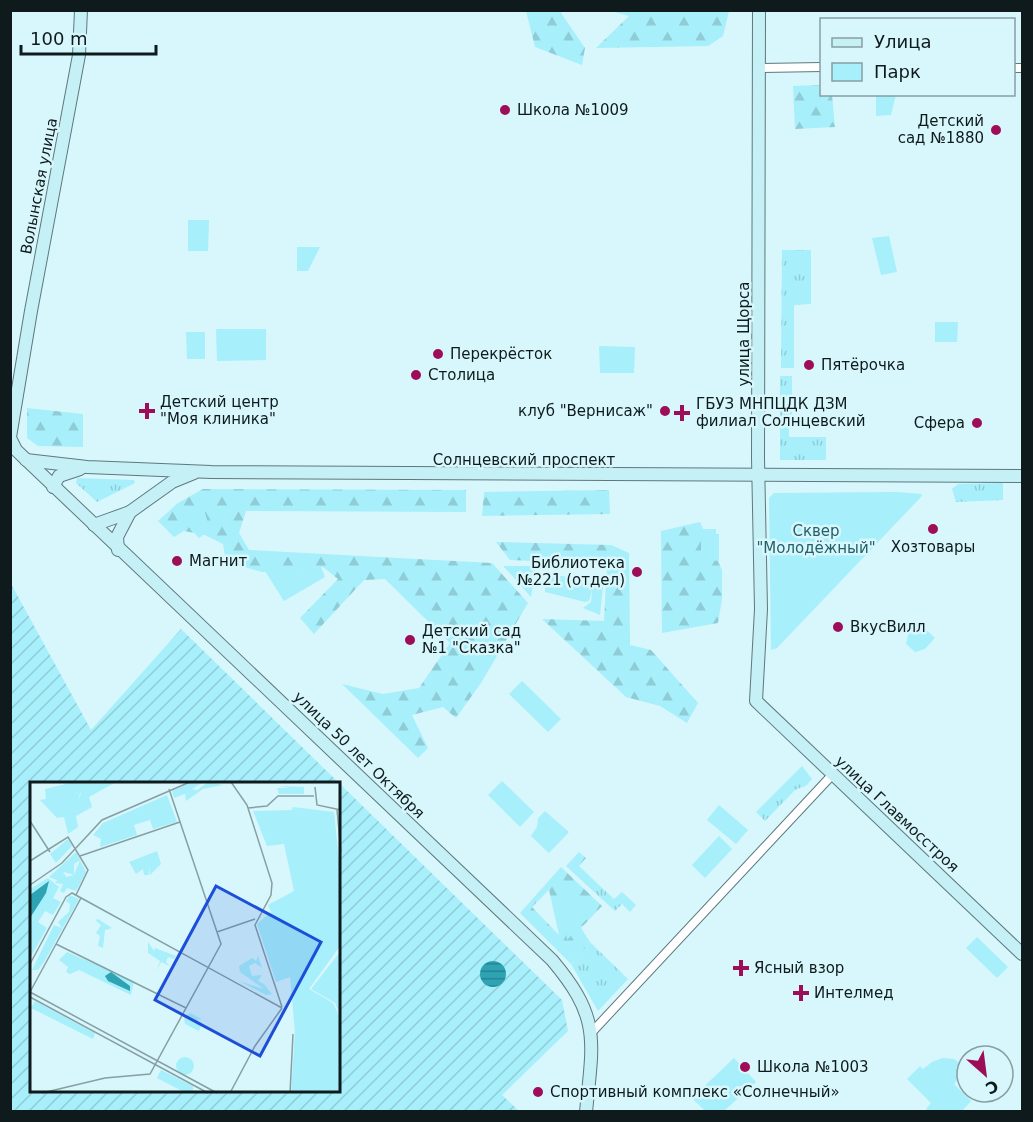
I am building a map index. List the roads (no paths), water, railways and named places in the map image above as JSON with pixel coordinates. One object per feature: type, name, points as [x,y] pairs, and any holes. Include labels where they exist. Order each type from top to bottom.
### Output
[{"type":"street","name":"Волынская улица","points":[[26,460],[16,450],[10,437],[79,55],[81,10]]},
{"type":"street","name":"улица Щорса","points":[[755,693],[761,637],[759,10]]},
{"type":"street","points":[[759,68],[820,67]]},
{"type":"street","name":"Солнцевский проспект","points":[[26,460],[87,467],[204,472],[759,477],[1023,476]]},
{"type":"street","name":"улица 50 лет Октября","points":[[26,460],[118,550],[534,941],[573,986],[586,1012],[592,1032],[586,1112]]},
{"type":"street","points":[[53,487],[59,476],[87,467]]},
{"type":"street","points":[[94,525],[130,512],[172,482],[194,473],[204,472]]},
{"type":"street","points":[[118,550],[117,537],[130,512]]},
{"type":"street","name":"улица Главмосстроя","points":[[755,693],[757,703],[1023,954]]},
{"type":"street","points":[[592,1032],[833,774]]},
{"type":"place","name":"Школа №1009","points":[[505,110]]},
{"type":"place","name":"Детский сад №1880","points":[[996,130]]},
{"type":"place","name":"Перекрёсток","points":[[438,354]]},
{"type":"place","name":"Пятёрочка","points":[[809,365]]},
{"type":"place","name":"Столица","points":[[416,375]]},
{"type":"place","name":"Детский центр \"Моя клиника\"","points":[[147,411]]},
{"type":"place","name":"клуб \"Вернисаж\"","points":[[665,411]]},
{"type":"place","name":"ГБУЗ МНПЦДК ДЗМ филиал Солнцевский","points":[[682,413]]},
{"type":"place","name":"Сфера","points":[[977,423]]},
{"type":"place","name":"Хозтовары","points":[[933,529]]},
{"type":"place","name":"Магнит","points":[[177,561]]},
{"type":"place","name":"Библиотека №221 (отдел)","points":[[637,572]]},
{"type":"place","name":"ВкусВилл","points":[[838,627]]},
{"type":"place","name":"Детский сад №1 \"Сказка\"","points":[[410,640]]},
{"type":"place","name":"Ясный взор","points":[[741,968]]},
{"type":"place","name":"Интелмед","points":[[801,993]]},
{"type":"place","name":"Школа №1003","points":[[745,1067]]},
{"type":"place","name":"Спортивный комплекс «Солнечный»","points":[[538,1092]]},
{"type":"park label","name":"Сквер \"Молодёжный\"","points":[[816,540]]}]
